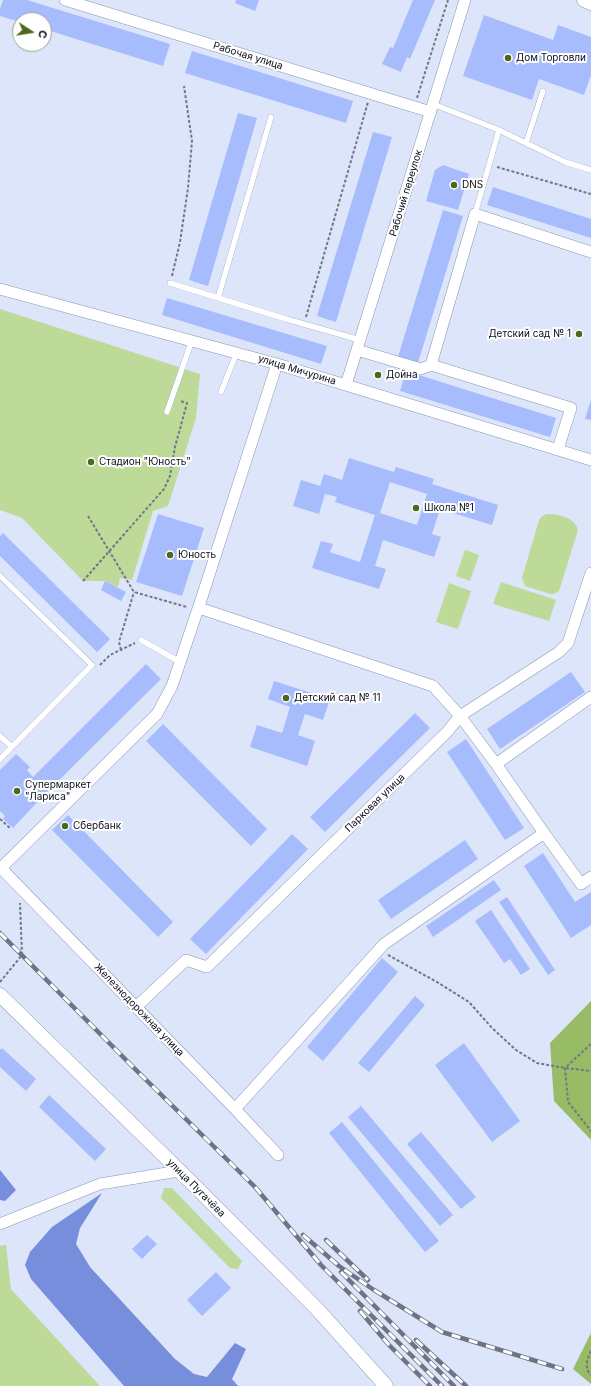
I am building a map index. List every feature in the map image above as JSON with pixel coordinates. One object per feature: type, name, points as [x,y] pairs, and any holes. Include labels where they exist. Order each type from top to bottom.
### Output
[{"type":"street","name":"Рабочая улица","points":[[65,0],[414,107],[432,108]]},
{"type":"street","name":"Рабочий переулок","points":[[346,385],[465,0]]},
{"type":"street","points":[[584,0],[591,3]]},
{"type":"street","points":[[431,365],[475,214],[591,252]]},
{"type":"street","name":"улица Мичурина","points":[[0,289],[237,352],[591,460]]},
{"type":"street","points":[[359,345],[421,369],[431,365],[571,408],[558,449]]},
{"type":"street","points":[[1,867],[157,714],[172,686],[277,364]]},
{"type":"street","name":"Парковая улица","points":[[136,1007],[186,960],[207,967],[447,732],[460,716],[559,652],[568,643],[591,573]]},
{"type":"street","points":[[200,603],[433,686],[460,716],[496,764],[581,884],[591,877]]},
{"type":"street","points":[[496,764],[591,697]]},
{"type":"street","points":[[235,1109],[384,944],[544,833]]},
{"type":"street","name":"Железнодорожная улица","points":[[1,867],[278,1155]]},
{"type":"street","name":"улица Пугачёва","points":[[0,995],[318,1310],[386,1386]]},
{"type":"street","points":[[0,1224],[100,1184],[179,1171]]},
{"type":"lane","points":[[526,143],[543,91]]},
{"type":"lane","points":[[432,108],[499,130],[565,162],[591,170]]},
{"type":"lane","points":[[218,298],[271,118]]},
{"type":"lane","points":[[475,214],[499,130]]},
{"type":"lane","points":[[170,283],[304,324],[359,345]]},
{"type":"lane","points":[[167,412],[192,340]]},
{"type":"lane","points":[[221,392],[237,352]]},
{"type":"lane","points":[[0,576],[92,665],[0,759]]},
{"type":"lane","points":[[141,640],[180,662]]},
{"type":"lane","points":[[0,736],[12,747]]},
{"type":"path","points":[[414,107],[448,0]]},
{"type":"path","points":[[170,283],[180,242],[188,188],[192,141],[184,86]]},
{"type":"path","points":[[304,324],[371,94]]},
{"type":"path","points":[[490,165],[591,194]]},
{"type":"path","points":[[83,581],[164,489],[170,476],[175,447],[187,403],[172,398]]},
{"type":"path","points":[[88,516],[110,550],[134,592],[187,608],[192,594],[200,603]]},
{"type":"path","points":[[121,650],[119,642],[134,592]]},
{"type":"path","points":[[0,819],[11,829]]},
{"type":"path","points":[[0,982],[22,955],[20,888]]},
{"type":"path","points":[[378,950],[437,982],[469,1002],[492,1028],[516,1050],[537,1062],[565,1068],[591,1070]]},
{"type":"path","points":[[565,1068],[591,1044]]},
{"type":"path","points":[[565,1068],[568,1102],[591,1131]]},
{"type":"path","points":[[591,1351],[586,1362],[588,1372],[591,1375]]},
{"type":"green space","name":"Стадион \"Юность\"","points":[[0,309],[200,374],[196,418],[168,506],[153,511],[132,580],[120,578],[118,587],[105,581],[83,581],[22,518],[0,510]]},
{"type":"green space","points":[[547,514],[570,519],[578,530],[559,591],[554,594],[525,586],[522,578],[539,520],[542,516]]},
{"type":"green space","points":[[465,550],[479,555],[470,581],[456,576]]},
{"type":"green space","points":[[501,582],[556,600],[549,621],[493,604]]},
{"type":"green space","points":[[449,583],[471,591],[458,629],[436,622]]},
{"type":"green space","points":[[591,1001],[591,1140],[554,1101],[550,1043]]},
{"type":"green space","points":[[164,1188],[172,1188],[242,1261],[238,1269],[230,1268],[161,1198]]},
{"type":"green space","points":[[6,1245],[11,1289],[100,1386],[0,1386],[0,1246]]},
{"type":"green space","points":[[591,1333],[591,1384],[573,1369]]},
{"type":"water","points":[[0,1170],[16,1190],[5,1201],[0,1200]]},
{"type":"water","points":[[102,1193],[80,1228],[76,1244],[90,1267],[175,1359],[194,1374],[207,1377],[235,1343],[246,1349],[232,1379],[238,1386],[124,1386],[31,1279],[25,1265],[30,1252],[52,1227]]},
{"type":"building","points":[[3,0],[27,0],[170,44],[163,66],[52,31],[52,12],[12,12],[12,20],[0,16],[0,9]]},
{"type":"building","points":[[236,0],[259,0],[255,11],[235,3]]},
{"type":"building","points":[[413,0],[435,0],[410,59],[407,57],[401,72],[382,64],[390,47],[393,48]]},
{"type":"building","name":"Дом Торговли","points":[[484,15],[553,40],[558,25],[591,37],[591,75],[584,95],[539,79],[532,100],[463,76]]},
{"type":"building","points":[[192,51],[353,101],[346,123],[185,73]]},
{"type":"building","points":[[238,113],[257,118],[208,286],[189,280]]},
{"type":"building","points":[[373,132],[392,137],[336,322],[317,316]]},
{"type":"building","points":[[443,165],[469,174],[458,210],[426,201],[435,170]]},
{"type":"building","points":[[493,187],[591,219],[591,238],[487,205]]},
{"type":"building","points":[[443,210],[463,216],[417,366],[397,360]]},
{"type":"building","points":[[167,298],[327,346],[321,364],[162,315]]},
{"type":"building","points":[[406,371],[556,418],[550,437],[400,391]]},
{"type":"building","points":[[591,400],[591,420],[585,419]]},
{"type":"building","points":[[349,458],[394,472],[396,467],[434,479],[432,484],[498,505],[492,525],[440,509],[432,534],[441,537],[434,557],[383,540],[375,566],[386,569],[379,589],[312,568],[321,541],[333,544],[330,552],[360,562],[375,515],[335,502],[337,497],[325,494],[319,514],[293,506],[301,480],[320,486],[324,474],[342,480]],"holes":[[[390,482],[427,494],[417,525],[380,513]]]},
{"type":"building","name":"Юность","points":[[158,514],[204,528],[182,596],[136,582]]},
{"type":"building","points":[[3,533],[110,639],[97,652],[0,556],[0,536]]},
{"type":"building","points":[[105,581],[126,592],[121,601],[101,590]]},
{"type":"building","points":[[146,664],[161,679],[41,798],[13,828],[3,819],[5,816],[0,811],[0,770],[16,754],[30,767],[27,770],[33,777]]},
{"type":"building","points":[[571,672],[585,692],[500,749],[487,729]]},
{"type":"building","points":[[274,681],[330,699],[323,720],[305,714],[298,735],[315,741],[307,766],[250,747],[257,725],[282,733],[290,707],[268,699]]},
{"type":"building","points":[[415,713],[430,728],[325,832],[310,817]]},
{"type":"building","points":[[163,724],[267,829],[251,846],[146,741]]},
{"type":"building","points":[[466,739],[524,828],[505,840],[447,752]]},
{"type":"building","points":[[68,815],[173,922],[158,937],[52,830]]},
{"type":"building","points":[[292,834],[308,849],[206,954],[190,939]]},
{"type":"building","points":[[465,840],[478,859],[391,919],[378,900]]},
{"type":"building","points":[[543,853],[575,902],[591,892],[591,925],[571,938],[524,866]]},
{"type":"building","points":[[494,880],[501,890],[433,937],[426,926]]},
{"type":"building","points":[[507,897],[555,970],[548,975],[499,902]]},
{"type":"building","points":[[491,910],[530,969],[521,975],[510,959],[504,963],[475,921]]},
{"type":"building","points":[[382,958],[398,972],[323,1061],[307,1047]]},
{"type":"building","points":[[415,996],[425,1005],[369,1072],[358,1063]]},
{"type":"building","points":[[464,1043],[520,1121],[492,1142],[435,1065]]},
{"type":"building","points":[[2,1048],[36,1079],[26,1091],[0,1067],[0,1050]]},
{"type":"building","points":[[49,1095],[106,1149],[95,1161],[39,1107]]},
{"type":"building","points":[[361,1106],[453,1215],[440,1226],[348,1117]]},
{"type":"building","points":[[342,1122],[439,1241],[425,1252],[329,1133]]},
{"type":"building","points":[[421,1132],[476,1197],[461,1209],[407,1144]]},
{"type":"building","points":[[147,1235],[157,1244],[142,1259],[132,1249]]},
{"type":"building","points":[[216,1272],[231,1288],[202,1316],[187,1300]]},
{"type":"railway","points":[[0,933],[255,1187],[321,1265],[442,1386]]},
{"type":"railway","points":[[303,1235],[339,1266],[374,1290],[442,1332],[562,1369]]},
{"type":"railway","points":[[326,1240],[368,1280]]},
{"type":"railway","points":[[341,1272],[454,1386]]},
{"type":"railway","points":[[360,1311],[389,1345],[430,1386]]},
{"type":"railway","points":[[416,1340],[466,1386]]},
{"type":"place","name":"Дом Торговли","points":[[508,58]]},
{"type":"place","name":"DNS","points":[[454,185]]},
{"type":"place","name":"Детский сад № 1","points":[[579,334]]},
{"type":"place","name":"Дойна","points":[[378,375]]},
{"type":"place","name":"Стадион \"Юность\"","points":[[91,462]]},
{"type":"place","name":"Школа №1","points":[[416,508]]},
{"type":"place","name":"Юность","points":[[170,555]]},
{"type":"place","name":"Детский сад № 11","points":[[286,698]]},
{"type":"place","name":"Супермаркет \"Лариса\"","points":[[17,791]]},
{"type":"place","name":"Сбербанк","points":[[65,826]]}]
